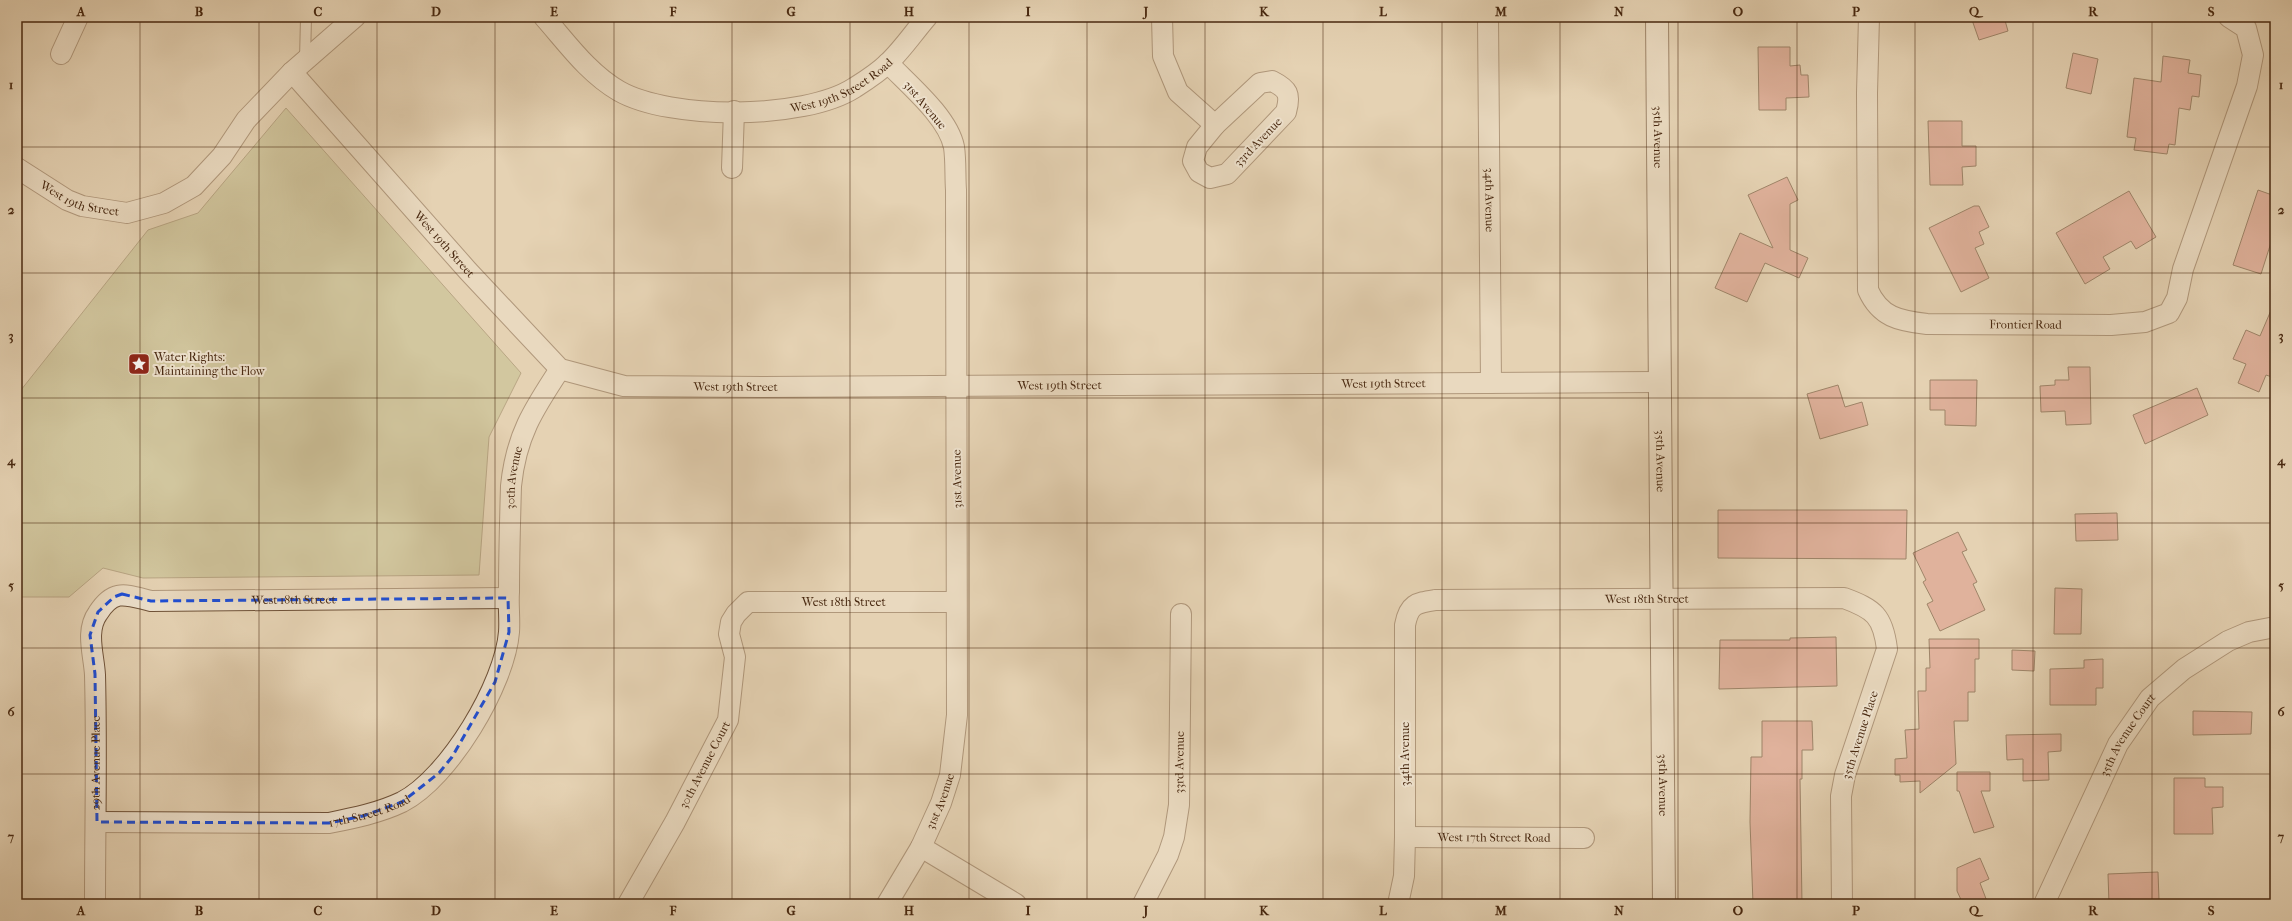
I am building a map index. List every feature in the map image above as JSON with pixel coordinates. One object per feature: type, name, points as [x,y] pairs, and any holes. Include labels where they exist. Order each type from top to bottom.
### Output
[{"type":"main road","name":"35th Avenue","points":[[1657,17],[1664,904]]},
{"type":"street","points":[[62,54],[78,17]]},
{"type":"street","points":[[298,66],[355,17]]},
{"type":"street","name":"West 19th Street Road","points":[[544,17],[590,70],[619,91],[655,105],[671,109],[734,111],[791,109],[815,104],[852,89],[888,63],[926,17]]},
{"type":"street","points":[[1162,17],[1163,56],[1178,92],[1215,125]]},
{"type":"street","name":"34th Avenue","points":[[1488,17],[1491,383]]},
{"type":"street","name":"Frontier Road","points":[[1869,17],[1867,93],[1868,290],[1873,301],[1900,322],[1927,324],[2111,325],[2146,322],[2170,313],[2177,298],[2184,269],[2247,86],[2253,55],[2246,28],[2230,17]]},
{"type":"street","name":"31st Avenue","points":[[887,904],[921,847],[941,803],[950,775],[957,715],[956,190],[954,147],[947,129],[923,98],[888,63]]},
{"type":"street","name":"West 19th Street","points":[[17,168],[67,200],[82,206],[128,213],[164,204],[194,186],[222,156],[246,120],[298,66],[468,271],[560,369],[624,386],[956,386],[1659,382]]},
{"type":"street","name":"33rd Avenue","points":[[1272,80],[1284,88],[1289,99],[1286,112],[1227,174],[1210,178],[1199,172],[1193,161],[1197,147],[1215,125],[1260,83],[1272,80]]},
{"type":"street","points":[[732,168],[734,111]]},
{"type":"street","name":"30th Avenue","points":[[508,598],[513,462],[529,418],[560,369]]},
{"type":"street","name":"West 18th Street","points":[[93,623],[98,612],[114,597],[122,594],[151,601],[508,598]]},
{"type":"street","name":"17th Street Road","points":[[97,822],[329,823],[363,816],[402,802],[422,788],[447,763],[485,703],[504,658],[509,632],[508,598]]},
{"type":"street","name":"West 18th Street","points":[[1412,606],[1435,600],[1844,598],[1864,605],[1878,616]]},
{"type":"street","name":"West 18th Street","points":[[736,614],[748,602],[956,602]]},
{"type":"street","name":"34th Avenue","points":[[1398,904],[1404,876],[1405,837],[1405,625],[1407,613],[1412,606]]},
{"type":"street","name":"30th Avenue Court","points":[[628,904],[675,822],[728,720],[735,657],[729,634],[731,622],[736,614]]},
{"type":"street","name":"33rd Avenue","points":[[1143,904],[1168,855],[1174,837],[1179,805],[1181,614]]},
{"type":"street","name":"35th Avenue Place","points":[[1842,904],[1841,796],[1845,775],[1887,649],[1885,632],[1878,616]]},
{"type":"street","name":"29th Avenue Place","points":[[93,623],[90,635],[95,674],[97,822],[96,904]]},
{"type":"street","name":"35th Avenue Court","points":[[2044,904],[2118,744],[2150,698],[2184,668],[2228,642],[2249,632],[2275,627]]},
{"type":"street","name":"West 17th Street Road","points":[[1405,837],[1584,838]]},
{"type":"street","points":[[921,847],[1016,904]]},
{"type":"lane","points":[[298,66],[306,17]]},
{"type":"highlighted area","points":[[122,594],[151,601],[508,598],[509,632],[495,682],[452,757],[439,773],[402,802],[363,816],[329,823],[97,822],[95,674],[90,635],[98,612],[114,597]]},
{"type":"shaded area","points":[[286,108],[521,373],[489,437],[479,575],[143,578],[103,568],[69,597],[17,597],[17,395],[148,230],[198,213]]},
{"type":"building","points":[[1971,17],[2004,17],[2008,31],[1979,40]]},
{"type":"building","points":[[1758,47],[1790,47],[1790,66],[1800,65],[1801,75],[1808,75],[1809,97],[1786,98],[1786,110],[1759,110]]},
{"type":"building","points":[[2073,53],[2098,59],[2091,94],[2066,88]]},
{"type":"building","points":[[2163,56],[2190,60],[2188,73],[2201,75],[2199,97],[2192,96],[2190,110],[2179,108],[2175,145],[2169,144],[2167,154],[2134,150],[2136,138],[2127,137],[2134,78],[2161,82]]},
{"type":"building","points":[[1928,121],[1962,121],[1962,146],[1976,146],[1976,166],[1962,167],[1963,185],[1930,185]]},
{"type":"building","points":[[1787,177],[1798,200],[1790,204],[1790,250],[1808,258],[1799,278],[1765,263],[1747,302],[1715,288],[1740,233],[1773,248],[1748,195]]},
{"type":"building","points":[[2258,190],[2275,196],[2275,230],[2261,274],[2233,265]]},
{"type":"building","points":[[2129,191],[2156,237],[2136,249],[2131,241],[2103,257],[2110,269],[2085,284],[2056,233]]},
{"type":"building","points":[[1974,206],[1979,206],[1989,227],[1979,232],[1984,244],[1975,248],[1989,278],[1961,292],[1929,228]]},
{"type":"building","points":[[2275,301],[2275,378],[2266,375],[2259,392],[2238,383],[2246,364],[2233,359],[2246,330],[2260,336]]},
{"type":"building","points":[[2068,367],[2090,367],[2091,424],[2066,425],[2065,411],[2041,412],[2040,386],[2055,385],[2055,380],[2069,380]]},
{"type":"building","points":[[1930,380],[1977,380],[1976,426],[1945,425],[1945,410],[1930,410]]},
{"type":"building","points":[[1838,385],[1845,407],[1862,402],[1868,425],[1820,439],[1807,394]]},
{"type":"building","points":[[2197,388],[2208,415],[2145,444],[2133,415]]},
{"type":"building","points":[[1718,510],[1907,510],[1906,559],[1718,558]]},
{"type":"building","points":[[2117,513],[2118,540],[2076,541],[2075,514]]},
{"type":"building","points":[[1958,532],[1967,550],[1962,552],[1977,582],[1973,584],[1985,610],[1940,631],[1927,604],[1933,601],[1923,582],[1926,580],[1913,553]]},
{"type":"building","points":[[2055,588],[2082,589],[2081,634],[2054,634]]},
{"type":"building","points":[[1836,637],[1837,686],[1719,689],[1720,640],[1790,640],[1790,638]]},
{"type":"building","points":[[1929,639],[1979,639],[1979,659],[1975,659],[1975,692],[1968,692],[1968,721],[1954,721],[1956,764],[1920,793],[1920,781],[1900,782],[1900,775],[1895,775],[1895,759],[1907,758],[1905,730],[1919,729],[1918,691],[1926,691],[1926,668],[1930,668]]},
{"type":"building","points":[[2012,650],[2035,651],[2034,671],[2012,670]]},
{"type":"building","points":[[2103,659],[2103,688],[2096,688],[2096,705],[2050,705],[2050,669],[2084,668],[2084,660]]},
{"type":"building","points":[[2193,711],[2252,712],[2251,734],[2193,735]]},
{"type":"building","points":[[1762,721],[1812,721],[1813,750],[1802,750],[1802,779],[1800,779],[1802,904],[1753,904],[1750,822],[1751,757],[1762,757]]},
{"type":"building","points":[[2061,734],[2061,751],[2048,752],[2049,780],[2023,781],[2023,759],[2007,760],[2006,735]]},
{"type":"building","points":[[1957,772],[1990,772],[1990,791],[1981,791],[1994,827],[1974,833],[1959,791],[1957,791]]},
{"type":"building","points":[[2174,778],[2205,778],[2205,787],[2223,787],[2223,807],[2212,808],[2213,834],[2174,834]]},
{"type":"building","points":[[1980,858],[1989,879],[1980,883],[1988,904],[1963,904],[1957,891],[1957,868]]},
{"type":"building","points":[[2158,872],[2159,900],[2135,901],[2135,904],[2109,904],[2108,874]]},
{"type":"place","name":"Water Rights: Maintaining the Flow","points":[[139,364]]}]
